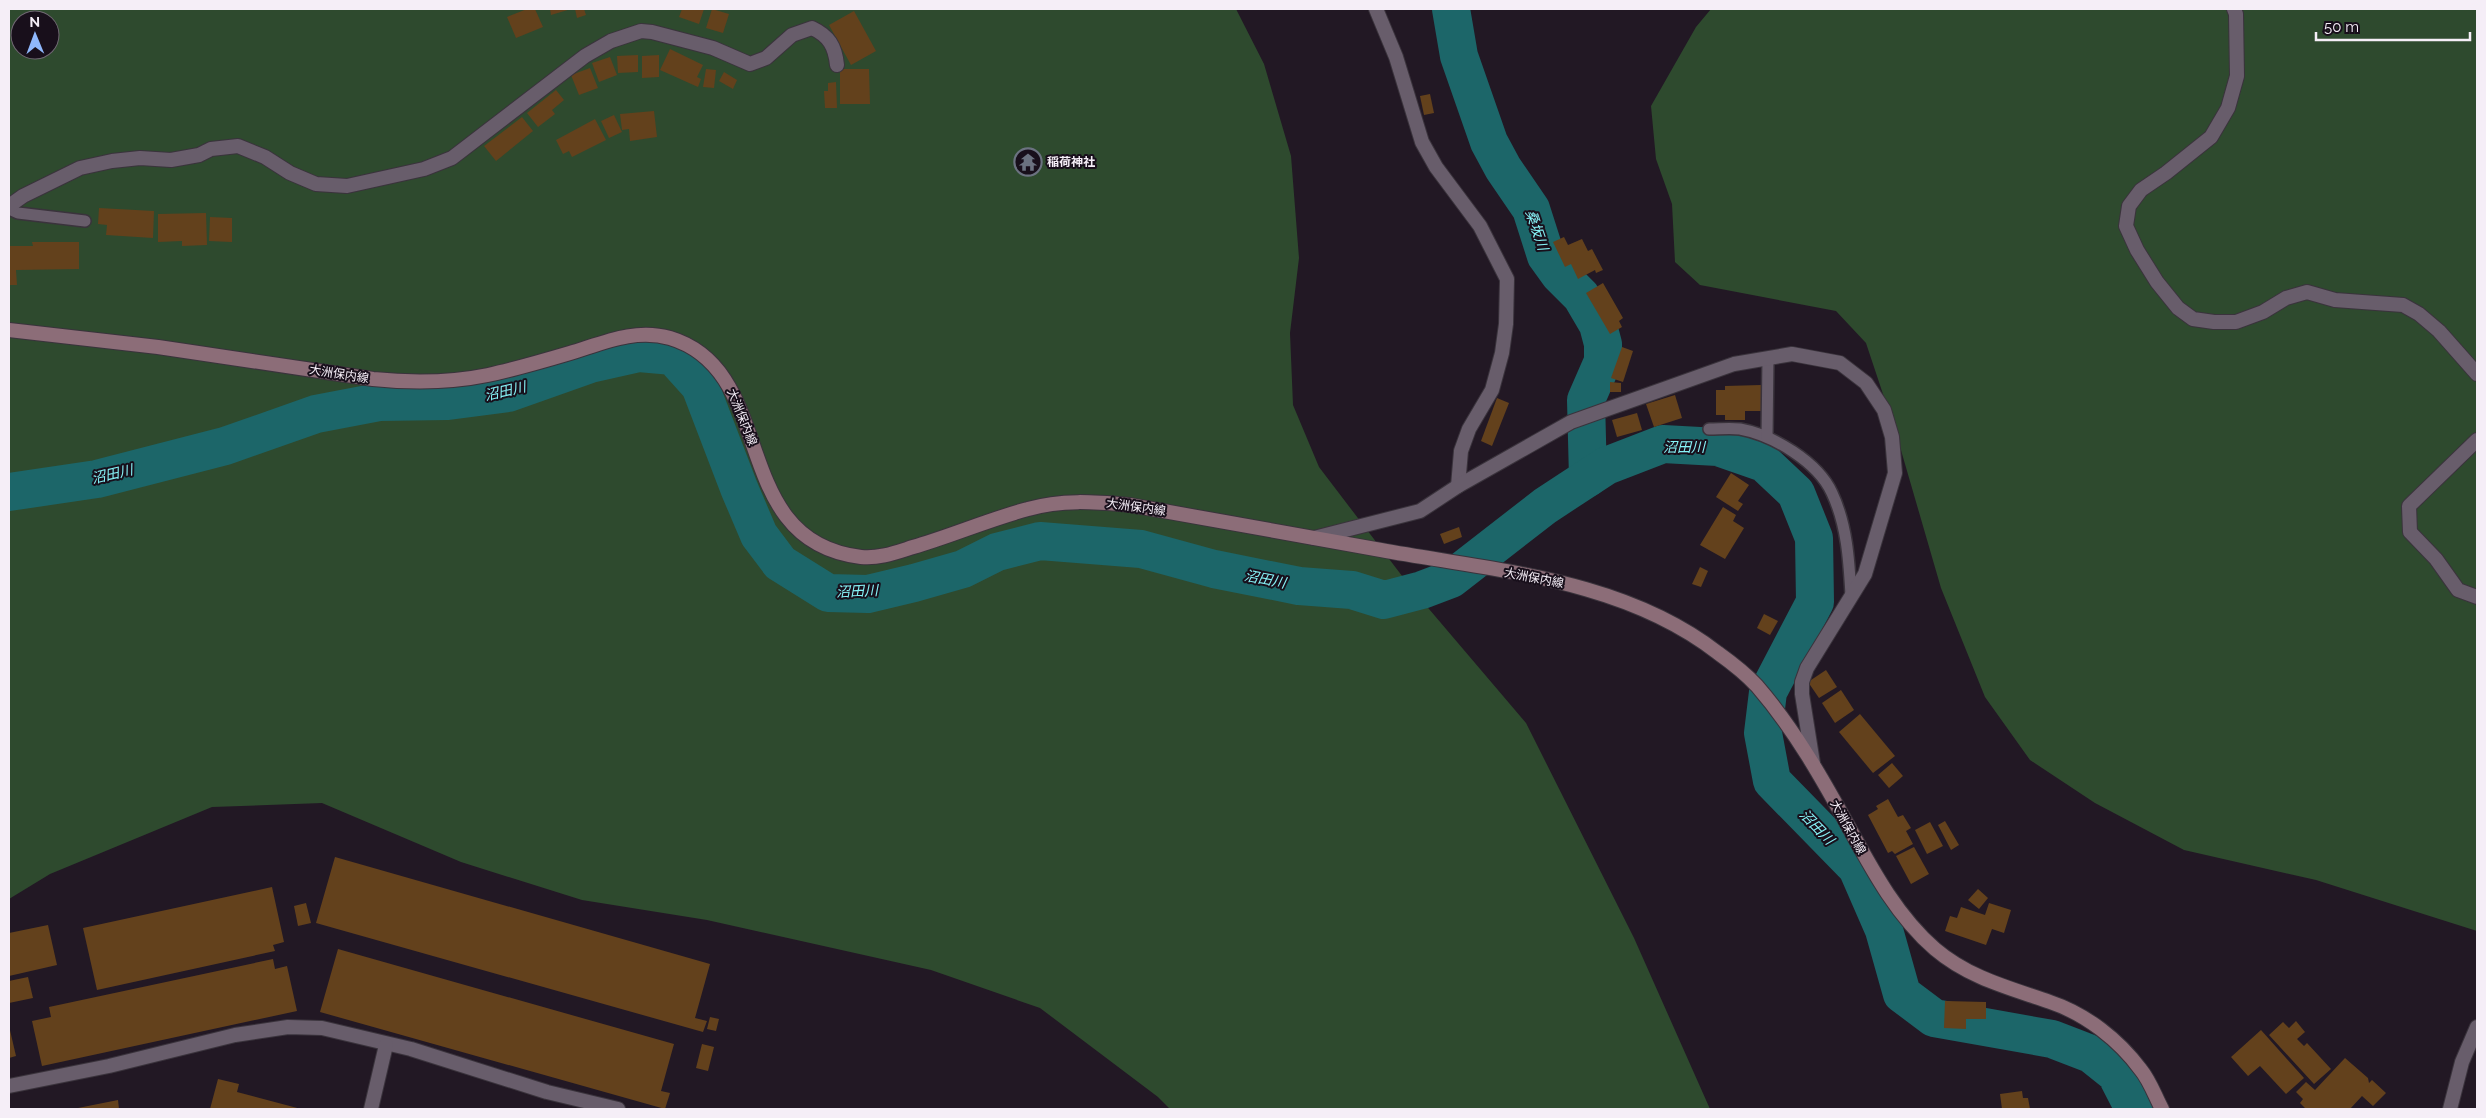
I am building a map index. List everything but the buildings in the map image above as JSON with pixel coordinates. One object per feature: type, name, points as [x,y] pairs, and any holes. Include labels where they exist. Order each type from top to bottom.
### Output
[{"type":"main road","name":"大洲保内線","points":[[9,330],[86,338],[373,379],[414,383],[452,381],[487,375],[570,353],[623,336],[652,335],[670,338],[696,349],[717,369],[728,382],[752,440],[770,492],[782,511],[796,528],[818,544],[840,552],[863,557],[888,555],[1026,509],[1056,502],[1130,505],[1577,586],[1611,596],[1666,618],[1713,649],[1756,684],[1790,728],[1813,763],[1876,876],[1904,918],[1936,950],[1976,975],[2013,991],[2052,1002],[2080,1015],[2114,1040],[2142,1071],[2162,1109]]},
{"type":"street","points":[[1376,9],[1396,57],[1422,142],[1436,167],[1480,226],[1507,279],[1506,324],[1502,353],[1492,390],[1469,429],[1461,451],[1458,486]]},
{"type":"street","points":[[2234,9],[2236,14],[2237,76],[2228,108],[2211,137],[2166,173],[2141,190],[2129,206],[2126,226],[2137,250],[2157,282],[2178,308],[2193,319],[2214,322],[2236,322],[2263,312],[2286,298],[2307,292],[2335,300],[2404,305],[2419,314],[2439,331],[2477,374]]},
{"type":"street","points":[[9,208],[23,196],[80,168],[112,161],[140,158],[171,160],[199,155],[211,149],[238,146],[265,157],[290,173],[316,184],[347,186],[424,169],[452,158],[585,56],[611,41],[641,31],[652,32],[713,48],[750,64],[766,58],[792,35],[812,28],[826,35],[836,51],[837,65]]},
{"type":"street","points":[[1314,538],[1370,523],[1395,519],[1420,510],[1458,486],[1571,422],[1734,364],[1792,354],[1840,363],[1866,383],[1884,410],[1892,437],[1895,473],[1865,574],[1807,668],[1802,682],[1813,763]]},
{"type":"street","points":[[2477,440],[2409,506],[2410,532],[2436,560],[2458,590],[2477,597]]},
{"type":"street","points":[[9,1086],[109,1066],[216,1039],[288,1027],[322,1028],[412,1049],[594,1106],[618,1109]]},
{"type":"street","points":[[2450,1109],[2462,1062],[2477,1027]]},
{"type":"street","points":[[371,1109],[386,1044]]},
{"type":"lane","points":[[9,208],[18,213],[85,221]]},
{"type":"lane","points":[[1767,438],[1768,358]]},
{"type":"lane","points":[[1709,428],[1740,429],[1767,438],[1796,453],[1832,491],[1842,521],[1849,555],[1851,595]]},
{"type":"green space","points":[[9,9],[1236,9],[1264,64],[1291,156],[1299,258],[1290,333],[1293,405],[1319,467],[1412,589],[1526,723],[1634,938],[1710,1109],[1170,1109],[1158,1097],[1040,1008],[931,970],[707,920],[582,900],[461,862],[322,803],[212,807],[50,874],[9,899]]},
{"type":"green space","points":[[1711,9],[2477,9],[2477,931],[2316,880],[2184,850],[2095,803],[2030,760],[1985,697],[1941,588],[1896,433],[1866,343],[1836,311],[1700,285],[1675,262],[1672,204],[1656,159],[1651,106],[1696,27]]},
{"type":"waterway","name":"桑坂川","points":[[1451,9],[1459,56],[1489,142],[1503,168],[1531,209],[1546,256],[1559,274],[1581,296],[1598,325],[1603,344],[1603,361],[1586,400],[1588,478]]},
{"type":"waterway","name":"沼田川","points":[[9,492],[97,479],[225,446],[316,414],[379,402],[448,401],[508,393],[590,364],[639,353],[673,356],[700,386],[759,535],[780,563],[828,593],[868,594],[914,583],[963,569],[997,552],[1040,541],[1141,549],[1214,569],[1299,586],[1352,590],[1384,600],[1422,590],[1451,579],[1545,506],[1606,466],[1663,444],[1718,447],[1764,463],[1796,493],[1814,538],[1815,602],[1768,692],[1763,733],[1772,781],[1857,868],[1884,930],[1902,994],[1934,1018],[2052,1039],[2091,1054],[2116,1074],[2134,1109]]},
{"type":"place","name":"稲荷神社","points":[[1028,162]]}]
